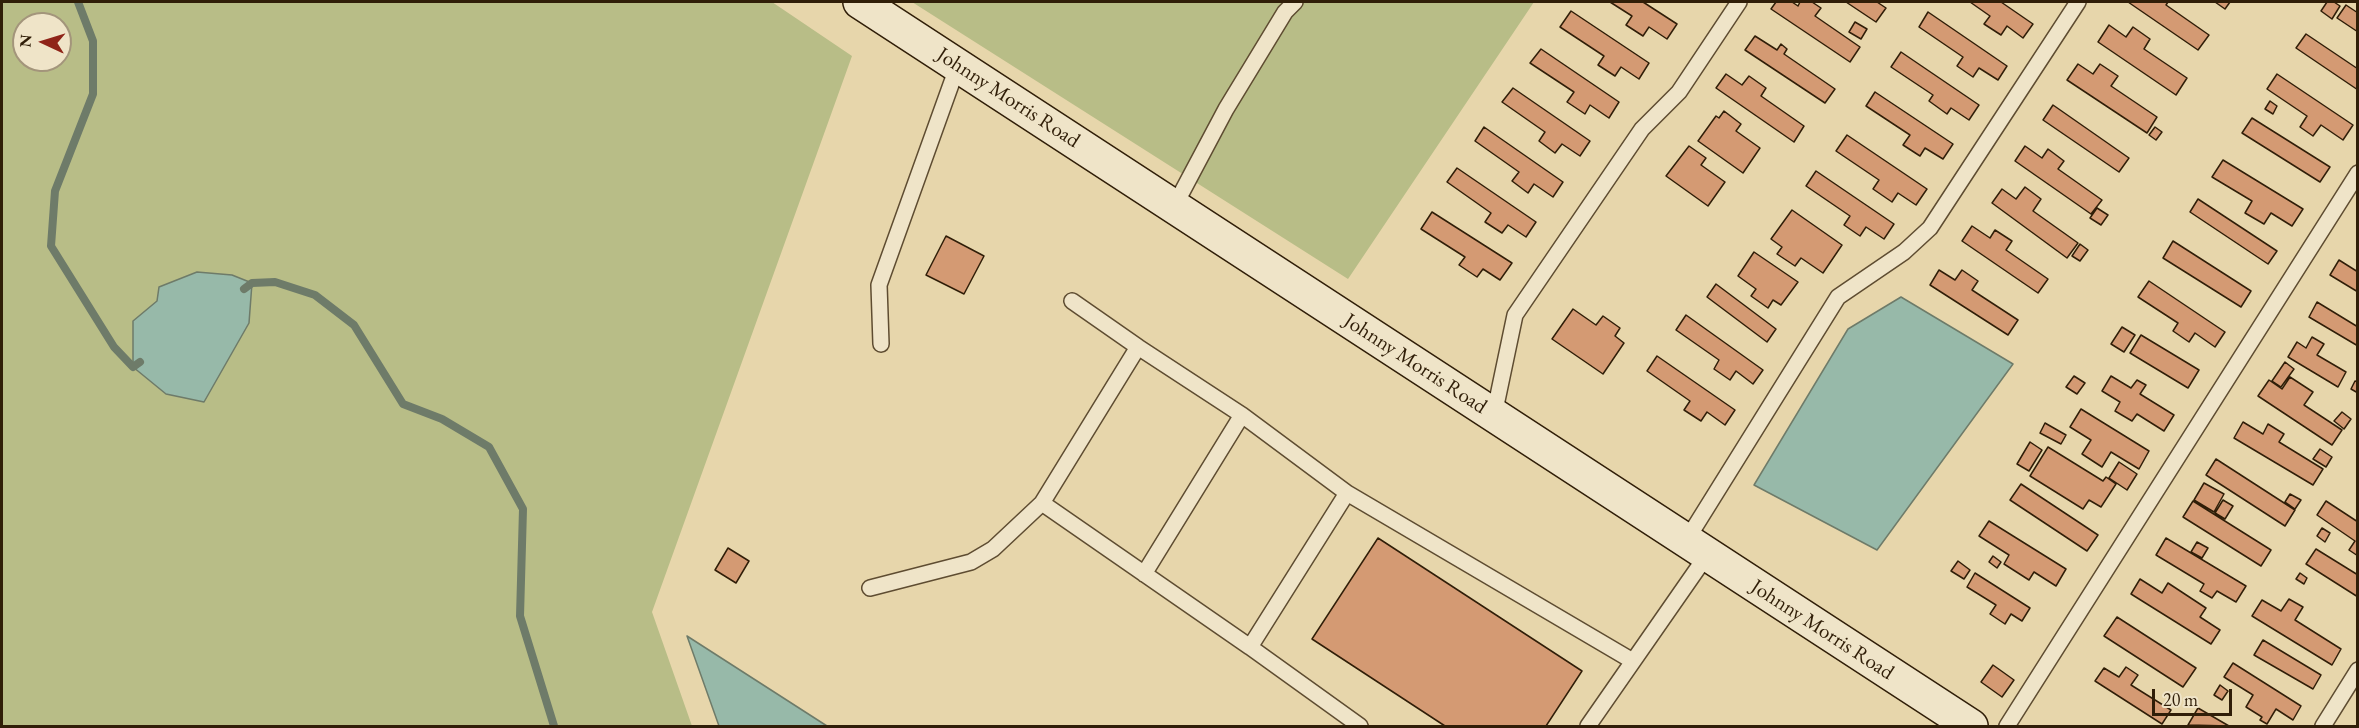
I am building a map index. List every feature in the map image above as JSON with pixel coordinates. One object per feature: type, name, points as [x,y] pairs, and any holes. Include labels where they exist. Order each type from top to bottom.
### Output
[{"type":"street","name":"Johnny Morris Road","points":[[860,2],[1971,726]]},
{"type":"lane","points":[[1174,207],[1226,109],[1285,12],[1295,2]]},
{"type":"lane","points":[[1494,415],[1515,315],[1642,129],[1679,92],[1739,2]]},
{"type":"lane","points":[[1588,726],[1631,660],[1697,548],[1838,297],[1904,252],[1930,228],[2078,2]]},
{"type":"lane","points":[[881,344],[879,285],[958,66]]},
{"type":"lane","points":[[2007,726],[2358,173]]},
{"type":"lane","points":[[1072,301],[1242,414],[1347,493],[1631,660]]},
{"type":"lane","points":[[870,588],[971,562],[993,549],[1042,503],[1138,347]]},
{"type":"lane","points":[[1144,574],[1242,414]]},
{"type":"lane","points":[[1250,647],[1347,493]]},
{"type":"lane","points":[[1042,503],[1360,726]]},
{"type":"lane","points":[[2323,726],[2358,670]]},
{"type":"green space","points":[[2,2],[772,2],[852,56],[652,612],[692,726],[2,726]]},
{"type":"green space","points":[[912,2],[1534,2],[1348,279]]},
{"type":"shaded area","points":[[197,272],[232,275],[252,283],[249,323],[204,402],[166,394],[133,367],[133,321],[157,301],[159,287]]},
{"type":"shaded area","points":[[1901,297],[2013,364],[1877,550],[1754,485],[1848,329]]},
{"type":"shaded area","points":[[687,636],[827,726],[719,726]]},
{"type":"building","points":[[1610,2],[1643,2],[1677,24],[1667,39],[1649,27],[1643,36],[1626,25],[1632,16]]},
{"type":"building","points":[[1776,2],[1792,2],[1798,6],[1800,2],[1812,2],[1821,8],[1815,16],[1860,47],[1850,62],[1771,9]]},
{"type":"building","points":[[1846,2],[1877,2],[1886,8],[1876,22]]},
{"type":"building","points":[[1970,2],[2001,2],[2033,24],[2023,38],[2007,26],[2001,35],[1984,24],[1990,16]]},
{"type":"building","points":[[2128,2],[2168,2],[2166,5],[2209,35],[2198,50]]},
{"type":"building","points":[[2215,2],[2230,2],[2225,9]]},
{"type":"building","points":[[2327,2],[2334,2],[2340,6],[2332,19],[2321,11]]},
{"type":"building","points":[[2346,5],[2358,13],[2358,32],[2337,18]]},
{"type":"building","points":[[1571,11],[1649,63],[1639,79],[1621,67],[1615,76],[1598,65],[1604,56],[1560,27]]},
{"type":"building","points":[[1928,12],[2007,66],[1998,80],[1979,68],[1973,77],[1957,66],[1963,57],[1919,27]]},
{"type":"building","points":[[1855,22],[1867,29],[1861,39],[1849,32]]},
{"type":"building","points":[[2109,25],[2126,37],[2133,27],[2150,39],[2144,49],[2187,78],[2176,95],[2098,42]]},
{"type":"building","points":[[2306,34],[2358,69],[2358,90],[2296,48]]},
{"type":"building","points":[[1755,36],[1777,50],[1781,44],[1787,49],[1784,54],[1835,89],[1825,103],[1745,50]]},
{"type":"building","points":[[1541,49],[1619,102],[1609,118],[1590,105],[1585,114],[1567,102],[1574,92],[1530,63]]},
{"type":"building","points":[[1901,52],[1979,105],[1969,120],[1951,108],[1947,114],[1929,101],[1933,95],[1891,67]]},
{"type":"building","points":[[2078,64],[2093,74],[2100,64],[2118,76],[2111,86],[2157,117],[2147,133],[2067,80]]},
{"type":"building","points":[[1726,74],[1742,85],[1749,76],[1766,88],[1761,96],[1804,126],[1794,142],[1716,88]]},
{"type":"building","points":[[2277,74],[2353,125],[2343,140],[2321,125],[2313,136],[2300,127],[2307,116],[2267,89]]},
{"type":"building","points":[[1513,88],[1590,141],[1580,156],[1562,144],[1555,153],[1539,141],[1545,132],[1502,102]]},
{"type":"building","points":[[1875,92],[1953,144],[1943,159],[1925,148],[1920,156],[1903,145],[1910,135],[1866,106]]},
{"type":"building","points":[[2270,101],[2277,106],[2273,114],[2265,109]]},
{"type":"building","points":[[2053,105],[2129,158],[2119,172],[2043,120]]},
{"type":"building","points":[[1724,111],[1741,124],[1736,131],[1760,148],[1743,173],[1698,141],[1716,116],[1719,118]]},
{"type":"building","points":[[2252,118],[2330,167],[2320,182],[2242,133]]},
{"type":"building","points":[[1484,127],[1563,182],[1553,197],[1534,184],[1528,193],[1512,181],[1519,172],[1475,141]]},
{"type":"building","points":[[2155,127],[2162,132],[2156,140],[2149,135]]},
{"type":"building","points":[[1847,135],[1927,189],[1916,205],[1898,193],[1892,202],[1873,189],[1879,180],[1836,151]]},
{"type":"building","points":[[1689,146],[1706,158],[1701,165],[1725,182],[1708,206],[1666,176]]},
{"type":"building","points":[[2025,146],[2042,158],[2048,149],[2064,161],[2058,169],[2102,200],[2091,214],[2015,161]]},
{"type":"building","points":[[2223,160],[2303,209],[2292,226],[2271,213],[2264,224],[2245,213],[2252,201],[2212,177]]},
{"type":"building","points":[[1457,168],[1536,222],[1526,237],[1508,225],[1502,233],[1485,222],[1491,213],[1447,182]]},
{"type":"building","points":[[1816,171],[1894,224],[1884,239],[1866,227],[1860,236],[1844,225],[1850,216],[1806,186]]},
{"type":"building","points":[[2025,187],[2041,199],[2033,211],[2078,243],[2067,258],[1992,203],[2002,189],[2016,199]]},
{"type":"building","points":[[2198,199],[2277,251],[2268,264],[2190,212]]},
{"type":"building","points":[[2097,208],[2108,215],[2101,225],[2090,218]]},
{"type":"building","points":[[1792,210],[1842,245],[1823,273],[1801,258],[1795,266],[1777,254],[1782,247],[1771,239]]},
{"type":"building","points":[[1432,212],[1512,263],[1500,280],[1483,269],[1477,277],[1459,265],[1465,257],[1421,229]]},
{"type":"building","points":[[1972,226],[1990,238],[1995,230],[2012,241],[2006,250],[2048,279],[2038,293],[1962,241]]},
{"type":"building","points":[[946,236],[984,256],[964,294],[926,275]]},
{"type":"building","points":[[2173,241],[2251,291],[2241,307],[2163,258]]},
{"type":"building","points":[[2080,244],[2088,250],[2080,261],[2072,256]]},
{"type":"building","points":[[1754,252],[1798,282],[1781,305],[1773,300],[1768,308],[1751,296],[1756,289],[1738,276]]},
{"type":"building","points":[[2339,260],[2358,272],[2358,292],[2330,275]]},
{"type":"building","points":[[1939,270],[1955,280],[1962,270],[1978,281],[1972,290],[2018,320],[2008,335],[1930,285]]},
{"type":"building","points":[[2149,281],[2225,332],[2215,347],[2195,333],[2189,342],[2173,331],[2178,323],[2138,297]]},
{"type":"building","points":[[1716,284],[1776,329],[1767,342],[1707,297]]},
{"type":"building","points":[[2317,302],[2358,327],[2358,346],[2309,317]]},
{"type":"building","points":[[1573,309],[1596,325],[1603,316],[1620,328],[1615,336],[1624,343],[1603,374],[1552,339]]},
{"type":"building","points":[[1686,315],[1763,370],[1753,384],[1736,371],[1730,380],[1714,369],[1719,360],[1676,330]]},
{"type":"building","points":[[2122,327],[2135,335],[2124,352],[2111,344]]},
{"type":"building","points":[[2141,335],[2199,370],[2188,388],[2130,353]]},
{"type":"building","points":[[2312,337],[2324,344],[2317,355],[2346,372],[2338,387],[2288,357],[2297,342],[2306,348]]},
{"type":"building","points":[[1657,356],[1735,410],[1725,425],[1707,412],[1701,421],[1684,410],[1690,401],[1647,371]]},
{"type":"building","points":[[2285,362],[2294,369],[2281,387],[2272,381]]},
{"type":"building","points":[[2074,376],[2085,383],[2077,394],[2066,387]]},
{"type":"building","points":[[2111,376],[2131,388],[2137,380],[2146,385],[2140,394],[2174,415],[2164,431],[2137,414],[2132,421],[2115,411],[2120,402],[2102,391]]},
{"type":"building","points":[[2290,377],[2313,392],[2304,405],[2342,430],[2332,445],[2258,396],[2269,380],[2282,389]]},
{"type":"building","points":[[2355,381],[2358,382],[2358,393],[2351,389]]},
{"type":"building","points":[[2081,409],[2149,451],[2139,469],[2111,452],[2102,467],[2082,454],[2091,440],[2070,427]]},
{"type":"building","points":[[2342,412],[2351,419],[2344,429],[2334,421]]},
{"type":"building","points":[[2243,422],[2263,434],[2268,424],[2284,434],[2279,442],[2323,469],[2313,485],[2234,438]]},
{"type":"building","points":[[2045,423],[2066,435],[2061,444],[2040,433]]},
{"type":"building","points":[[2030,442],[2042,450],[2029,471],[2017,464]]},
{"type":"building","points":[[2048,447],[2103,481],[2106,477],[2116,484],[2101,507],[2089,500],[2083,509],[2030,476]]},
{"type":"building","points":[[2320,449],[2332,457],[2326,467],[2313,459]]},
{"type":"building","points":[[2216,459],[2295,510],[2285,526],[2206,475]]},
{"type":"building","points":[[2119,462],[2137,474],[2127,490],[2109,478]]},
{"type":"building","points":[[2204,483],[2224,494],[2214,512],[2194,500]]},
{"type":"building","points":[[2021,484],[2098,535],[2087,551],[2010,500]]},
{"type":"building","points":[[2290,494],[2301,500],[2295,509],[2285,502]]},
{"type":"building","points":[[2223,500],[2233,506],[2225,519],[2215,513]]},
{"type":"building","points":[[2193,501],[2271,550],[2261,566],[2183,517]]},
{"type":"building","points":[[2326,501],[2358,522],[2358,556],[2349,550],[2355,541],[2317,515]]},
{"type":"building","points":[[1989,521],[2066,569],[2056,586],[2034,572],[2029,580],[2004,564],[2009,555],[1979,536]]},
{"type":"building","points":[[2322,528],[2330,533],[2325,542],[2317,536]]},
{"type":"building","points":[[1378,538],[1582,671],[1546,726],[1445,726],[1312,639]]},
{"type":"building","points":[[2166,538],[2246,586],[2236,602],[2217,591],[2212,598],[2200,591],[2204,584],[2156,555]]},
{"type":"building","points":[[2197,542],[2208,548],[2202,558],[2191,552]]},
{"type":"building","points":[[728,548],[749,561],[736,583],[715,570]]},
{"type":"building","points":[[2316,549],[2358,575],[2358,597],[2306,564]]},
{"type":"building","points":[[1993,556],[2001,562],[1997,568],[1989,562]]},
{"type":"building","points":[[1958,561],[1970,570],[1964,579],[1951,571]]},
{"type":"building","points":[[1975,573],[2030,608],[2022,621],[2011,614],[2005,624],[1990,614],[1996,605],[1967,587]]},
{"type":"building","points":[[2300,573],[2307,578],[2304,584],[2296,579]]},
{"type":"building","points":[[2140,579],[2162,593],[2168,583],[2206,608],[2200,617],[2220,630],[2211,644],[2131,594]]},
{"type":"building","points":[[2289,599],[2303,607],[2295,620],[2341,649],[2332,665],[2252,616],[2262,600],[2281,611]]},
{"type":"building","points":[[2117,617],[2196,668],[2183,687],[2104,636]]},
{"type":"building","points":[[2263,640],[2321,675],[2313,689],[2254,655]]},
{"type":"building","points":[[2233,663],[2301,706],[2293,720],[2276,709],[2267,724],[2260,720],[2262,717],[2246,707],[2253,695],[2224,677]]},
{"type":"building","points":[[1993,665],[2014,680],[2002,697],[1981,682]]},
{"type":"building","points":[[2126,667],[2138,675],[2131,685],[2171,710],[2162,724],[2095,681],[2104,668],[2119,677]]},
{"type":"building","points":[[2220,685],[2228,691],[2222,700],[2214,695]]},
{"type":"building","points":[[2198,708],[2229,726],[2188,725]]},
{"type":"waterway","points":[[78,2],[93,41],[93,94],[55,191],[51,246],[114,347],[133,367],[140,362]]},
{"type":"waterway","points":[[244,289],[252,283],[275,282],[315,295],[354,325],[403,404],[442,419],[489,447],[523,509],[520,616],[554,726]]}]
